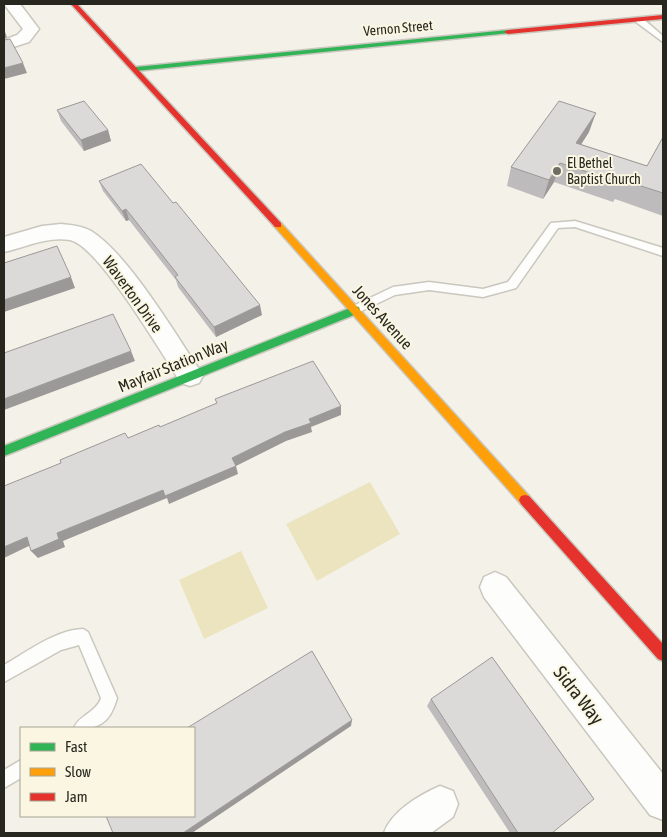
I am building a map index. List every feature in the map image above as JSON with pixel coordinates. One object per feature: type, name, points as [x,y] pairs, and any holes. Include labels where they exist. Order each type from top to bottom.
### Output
[{"type":"street","points":[[4,45],[20,40],[29,34],[31,29],[12,4]]},
{"type":"street","name":"Jones Avenue","points":[[74,4],[176,112],[663,654]]},
{"type":"street","name":"Vernon Street","points":[[136,69],[663,17]]},
{"type":"street","name":"Waverton Drive","points":[[4,245],[45,232],[63,231],[83,236],[107,255],[190,376]]},
{"type":"street","name":"Mayfair Station Way","points":[[4,451],[355,310]]},
{"type":"street","name":"Sidra Way","points":[[495,587],[663,802]]},
{"type":"street","points":[[402,833],[440,804]]},
{"type":"lane","points":[[639,20],[663,40]]},
{"type":"lane","points":[[355,310],[393,291],[429,286],[483,293],[512,285],[555,225],[574,224],[663,252]]},
{"type":"lane","points":[[4,674],[55,645],[78,635],[83,637],[109,698],[106,709],[83,727]]},
{"type":"lane","points":[[4,780],[20,769]]},
{"type":"shaded area","points":[[370,482],[400,534],[317,581],[286,524]]},
{"type":"shaded area","points":[[241,551],[268,608],[204,639],[179,580]]},
{"type":"building","points":[[10,39],[23,63],[4,68],[4,40]]},
{"type":"building","points":[[84,101],[108,130],[81,140],[57,110]]},
{"type":"building","points":[[559,101],[596,113],[576,143],[647,166],[663,137],[663,193],[622,180],[621,183],[560,163],[549,180],[511,167]]},
{"type":"building","points":[[141,164],[173,203],[176,202],[260,305],[214,327],[175,277],[178,275],[126,209],[122,211],[99,181]]},
{"type":"building","points":[[57,246],[71,277],[4,300],[4,263]]},
{"type":"building","points":[[113,314],[131,351],[4,399],[4,353]]},
{"type":"building","points":[[313,361],[341,406],[309,419],[311,423],[285,432],[232,458],[236,466],[165,496],[163,490],[57,533],[59,539],[31,551],[27,537],[4,547],[4,486],[61,463],[60,460],[125,433],[128,438],[159,425],[160,427],[217,403],[215,399]]},
{"type":"building","points":[[312,651],[352,720],[183,833],[113,833],[106,817],[195,817],[195,727],[189,727]]},
{"type":"building","points":[[492,657],[594,799],[552,833],[518,833],[431,699]]},
{"type":"traffic: fast","points":[[136,69],[508,32]]},
{"type":"traffic: fast","points":[[4,451],[355,310]]},
{"type":"traffic: slow","points":[[278,225],[525,500]]},
{"type":"traffic: jam","points":[[74,4],[278,225]]},
{"type":"traffic: jam","points":[[508,32],[663,17]]},
{"type":"traffic: jam","points":[[525,500],[663,654]]},
{"type":"place","name":"El Bethel Baptist Church","points":[[557,171]]}]
